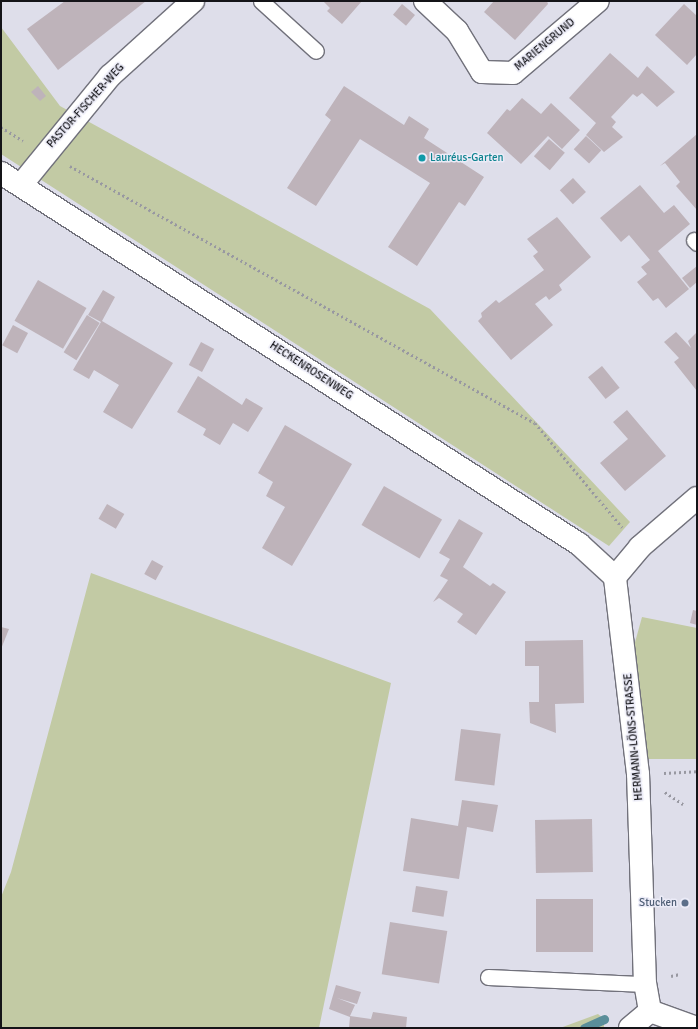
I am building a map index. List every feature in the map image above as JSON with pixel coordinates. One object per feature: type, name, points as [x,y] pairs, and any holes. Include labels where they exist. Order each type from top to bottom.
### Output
[{"type":"street","name":"PASTOR-FISCHER-WEG","points":[[21,185],[44,152],[110,76],[193,1]]},
{"type":"street","name":"MARIENGRUND","points":[[425,1],[457,31],[482,72],[513,73],[598,1]]},
{"type":"street","name":"HECKENROSENWEG","points":[[1,173],[580,544],[615,577]]},
{"type":"street","points":[[615,577],[640,547],[697,498]]},
{"type":"street","name":"HERMANN-LÖNS-STRASSE","points":[[615,577],[638,774],[645,984],[650,1011]]},
{"type":"street","points":[[630,1028],[650,1011],[696,1028]]},
{"type":"lane","points":[[261,1],[316,51]]},
{"type":"lane","points":[[488,977],[645,984]]},
{"type":"path","points":[[1,127],[535,423],[640,547]]},
{"type":"path","points":[[638,774],[697,771]]},
{"type":"green space","points":[[1,27],[60,106],[430,309],[630,522],[609,546],[1,154]]},
{"type":"green space","points":[[91,573],[391,683],[319,1028],[1,1028],[1,897],[11,872]]},
{"type":"green space","points":[[642,617],[697,628],[697,759],[648,759],[634,646]]},
{"type":"green space","points":[[598,1014],[604,1019],[604,1028],[560,1028]]},
{"type":"building","points":[[65,1],[146,1],[58,70],[27,29]]},
{"type":"building","points":[[323,1],[362,1],[342,24],[327,11],[330,8]]},
{"type":"building","points":[[494,1],[547,1],[548,4],[515,40],[484,12]]},
{"type":"building","points":[[402,4],[415,15],[406,26],[393,15]]},
{"type":"building","points":[[684,4],[697,16],[697,54],[687,65],[655,35]]},
{"type":"building","points":[[610,53],[638,78],[647,66],[675,92],[657,107],[642,93],[637,97],[633,94],[611,117],[616,122],[612,127],[623,137],[604,152],[586,135],[596,123],[569,98]]},
{"type":"building","points":[[38,86],[46,96],[40,101],[31,92]]},
{"type":"building","name":"Lauréus-Garten","points":[[344,86],[404,125],[409,116],[429,129],[424,138],[484,177],[465,206],[459,202],[417,266],[388,247],[430,183],[360,139],[316,206],[287,188],[331,120],[325,115]]},
{"type":"building","points":[[522,98],[541,114],[551,103],[580,130],[562,149],[548,136],[521,164],[487,133],[507,109],[510,111]]},
{"type":"building","points":[[697,134],[697,210],[676,186],[680,182],[665,163],[660,166]]},
{"type":"building","points":[[586,136],[601,150],[589,163],[574,149]]},
{"type":"building","points":[[549,139],[565,153],[550,170],[534,156]]},
{"type":"building","points":[[573,178],[586,192],[573,204],[560,190]]},
{"type":"building","points":[[640,185],[664,213],[674,205],[690,224],[658,251],[689,289],[666,308],[658,298],[653,301],[637,282],[647,274],[641,267],[650,260],[629,235],[621,242],[600,218]]},
{"type":"building","points":[[557,217],[591,257],[559,285],[562,290],[549,300],[546,296],[535,304],[553,325],[511,360],[478,321],[482,317],[481,313],[496,300],[499,303],[544,270],[533,256],[538,252],[527,239]]},
{"type":"building","points":[[697,266],[697,282],[690,288],[682,278]]},
{"type":"building","points":[[38,280],[86,308],[63,349],[14,321]]},
{"type":"building","points":[[103,290],[115,297],[102,321],[173,363],[132,429],[103,412],[119,385],[94,370],[89,379],[73,370],[101,322],[88,315]]},
{"type":"building","points":[[87,315],[100,323],[76,360],[64,352]]},
{"type":"building","points":[[13,325],[28,333],[17,353],[2,345]]},
{"type":"building","points":[[676,332],[691,348],[688,341],[697,332],[697,391],[674,362],[679,358],[664,342]]},
{"type":"building","points":[[201,342],[214,349],[202,372],[189,365]]},
{"type":"building","points":[[602,366],[620,388],[606,399],[588,377]]},
{"type":"building","points":[[198,376],[242,405],[246,398],[263,408],[248,432],[233,423],[220,445],[203,435],[206,429],[177,412]]},
{"type":"building","points":[[627,410],[666,456],[625,491],[600,463],[628,439],[613,422]]},
{"type":"building","points":[[285,425],[352,464],[292,566],[262,548],[285,507],[266,496],[273,482],[258,473]]},
{"type":"building","points":[[384,486],[442,520],[420,558],[362,525]]},
{"type":"building","points":[[107,504],[124,514],[116,529],[99,519]]},
{"type":"building","points":[[459,519],[483,533],[463,567],[490,586],[493,583],[506,592],[476,635],[457,622],[463,614],[439,598],[433,602],[448,580],[440,576],[450,559],[439,553]]},
{"type":"building","points":[[152,560],[163,566],[156,580],[144,574]]},
{"type":"building","points":[[693,610],[697,611],[697,625],[690,623]]},
{"type":"building","points":[[1,627],[9,629],[1,649]]},
{"type":"building","points":[[583,640],[584,703],[555,704],[556,733],[530,723],[529,702],[539,702],[539,666],[525,666],[525,641]]},
{"type":"building","points":[[461,729],[501,734],[494,785],[455,781]]},
{"type":"building","points":[[462,800],[498,805],[493,832],[467,827],[459,879],[403,871],[411,818],[458,826]]},
{"type":"building","points":[[592,819],[593,872],[536,873],[535,820]]},
{"type":"building","points":[[416,886],[448,891],[444,917],[412,912]]},
{"type":"building","points":[[536,899],[593,899],[593,952],[536,952]]},
{"type":"building","points":[[390,922],[447,931],[439,983],[382,974]]},
{"type":"building","points":[[336,985],[361,992],[357,1004],[337,998],[355,1005],[350,1016],[371,1019],[373,1012],[407,1017],[406,1028],[349,1028],[350,1017],[329,1009]]},
{"type":"waterway","points":[[584,1028],[604,1019]]},
{"type":"place","name":"Lauréus-Garten","points":[[422,158]]},
{"type":"place","name":"Stucken","points":[[685,903]]}]
